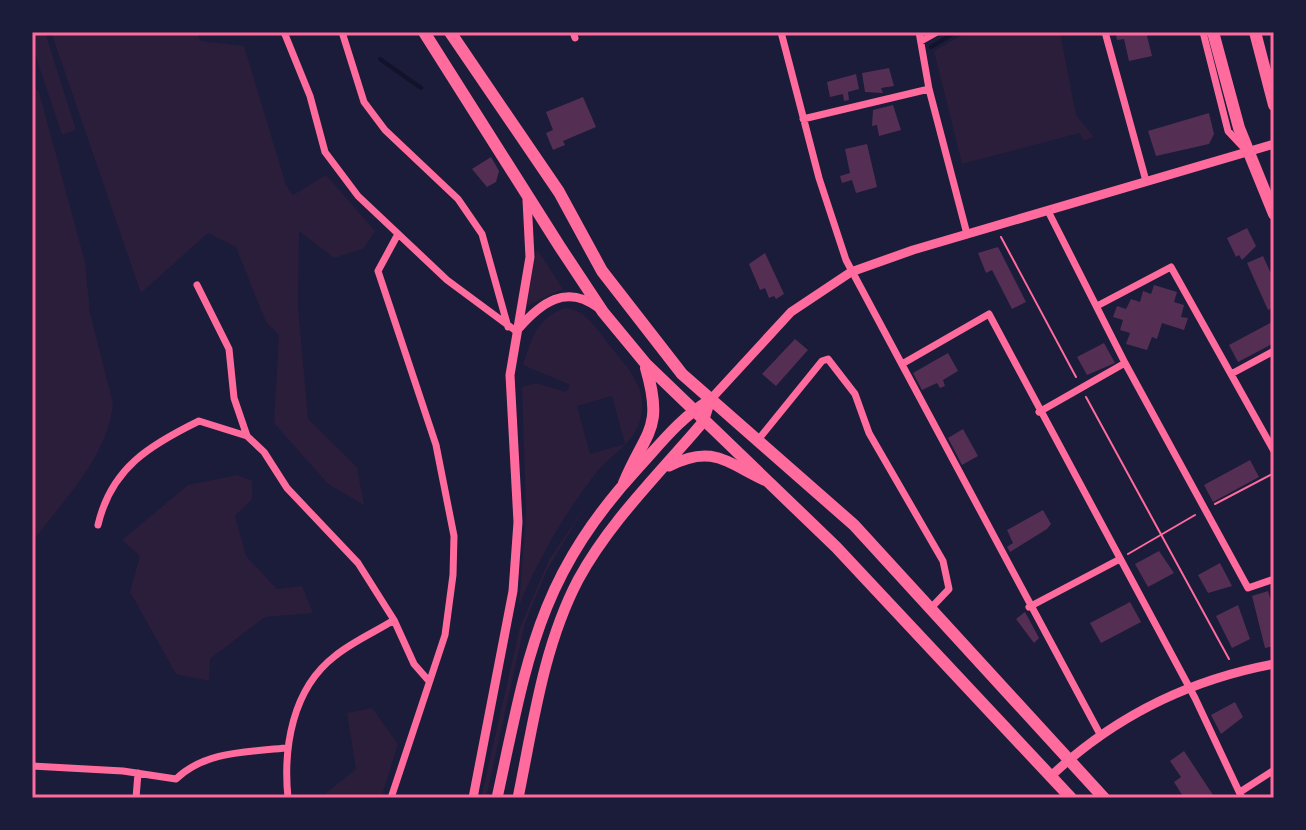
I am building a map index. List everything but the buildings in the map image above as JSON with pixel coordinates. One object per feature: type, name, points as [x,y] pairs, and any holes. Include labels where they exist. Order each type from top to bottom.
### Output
[{"type":"highway","points":[[424,32],[525,195],[603,312],[645,363],[691,411],[775,485],[1071,798]]},
{"type":"highway","points":[[450,32],[559,192],[591,255],[619,296],[682,374],[854,525],[1104,798]]},
{"type":"highway","points":[[1213,32],[1247,152],[1274,214]]},
{"type":"highway","points":[[1255,32],[1274,105]]},
{"type":"highway","points":[[624,483],[654,421],[655,390],[645,363]]},
{"type":"main road","points":[[497,798],[530,649],[544,606],[577,542],[624,483],[691,411],[710,400]]},
{"type":"main road","points":[[518,798],[547,664],[568,601],[601,543],[703,422],[710,400]]},
{"type":"main road","points":[[663,469],[693,456],[714,455],[775,485]]},
{"type":"street","points":[[284,32],[310,96],[325,152],[358,196],[447,280],[512,329]]},
{"type":"street","points":[[342,32],[364,102],[385,130],[458,199],[482,234],[512,329]]},
{"type":"street","points":[[781,32],[803,119],[851,272],[1101,736]]},
{"type":"street","points":[[937,32],[920,36],[929,89],[967,234]]},
{"type":"street","points":[[1105,32],[1146,181]]},
{"type":"street","points":[[1203,32],[1228,131],[1247,152]]},
{"type":"street","points":[[803,119],[929,89]]},
{"type":"street","points":[[710,400],[791,312],[851,272],[967,234],[1274,144]]},
{"type":"street","points":[[473,798],[513,591],[518,522],[510,375],[512,329],[531,243],[525,195]]},
{"type":"street","points":[[1048,211],[1125,363],[1248,588],[1274,579]]},
{"type":"street","points":[[391,798],[445,635],[454,536],[436,445],[378,271],[398,234]]},
{"type":"street","points":[[1097,306],[1171,267],[1274,451]]},
{"type":"street","points":[[197,285],[229,349],[234,398],[247,436]]},
{"type":"street","points":[[512,329],[557,297],[586,299],[603,312]]},
{"type":"street","points":[[902,364],[989,314],[1187,686],[1241,795],[1274,770]]},
{"type":"street","points":[[1233,373],[1274,351]]},
{"type":"street","points":[[758,440],[822,361],[828,359],[834,363],[855,394],[869,433],[943,561],[949,589],[930,609]]},
{"type":"street","points":[[1039,412],[1125,363]]},
{"type":"street","points":[[98,525],[113,484],[153,444],[199,421],[247,436],[264,452],[287,488],[329,536],[358,563],[394,620],[414,664],[428,680]]},
{"type":"street","points":[[1029,607],[1120,559]]},
{"type":"street","points":[[288,798],[286,748],[305,689],[334,657],[394,620]]},
{"type":"street","points":[[1051,776],[1069,759],[1138,710],[1187,686],[1274,664]]},
{"type":"street","points":[[32,766],[138,773],[176,779],[187,768],[213,756],[286,748]]},
{"type":"street","points":[[136,798],[138,773]]},
{"type":"path","points":[[1001,237],[1229,659]]},
{"type":"shaded area","points":[[32,32],[45,32],[76,130],[62,135],[32,45]]},
{"type":"shaded area","points":[[51,32],[196,32],[201,41],[244,46],[286,185],[293,195],[326,175],[375,231],[363,249],[334,258],[299,231],[298,306],[308,419],[357,467],[364,505],[328,484],[274,423],[279,335],[266,322],[236,247],[208,233],[141,293]]},
{"type":"shaded area","points":[[967,32],[1060,32],[1076,115],[1094,137],[1083,141],[1080,133],[962,164],[934,51]]},
{"type":"shaded area","points":[[32,84],[39,92],[85,262],[90,313],[113,403],[103,442],[93,460],[32,542]]},
{"type":"shaded area","points":[[537,249],[563,289],[529,305],[527,303]]},
{"type":"shaded area","points":[[565,308],[573,310],[596,327],[634,378],[641,395],[641,416],[634,433],[622,448],[596,473],[563,520],[519,606],[526,512],[522,387],[536,383],[566,392],[570,385],[523,365],[536,330],[555,312]],"holes":[[[612,396],[625,444],[590,454],[577,406]]]},
{"type":"shaded area","points":[[237,475],[252,481],[252,499],[235,516],[246,556],[277,589],[302,586],[313,613],[265,617],[210,659],[209,681],[176,674],[130,592],[140,556],[122,540],[188,485]]},
{"type":"shaded area","points":[[588,502],[547,570],[525,623],[486,798],[481,798],[520,627],[549,560]]},
{"type":"shaded area","points":[[372,708],[398,744],[381,798],[327,798],[325,794],[356,769],[347,713]]},
{"type":"waterway","points":[[931,47],[956,32]]},
{"type":"waterway","points":[[380,59],[421,88]]}]
